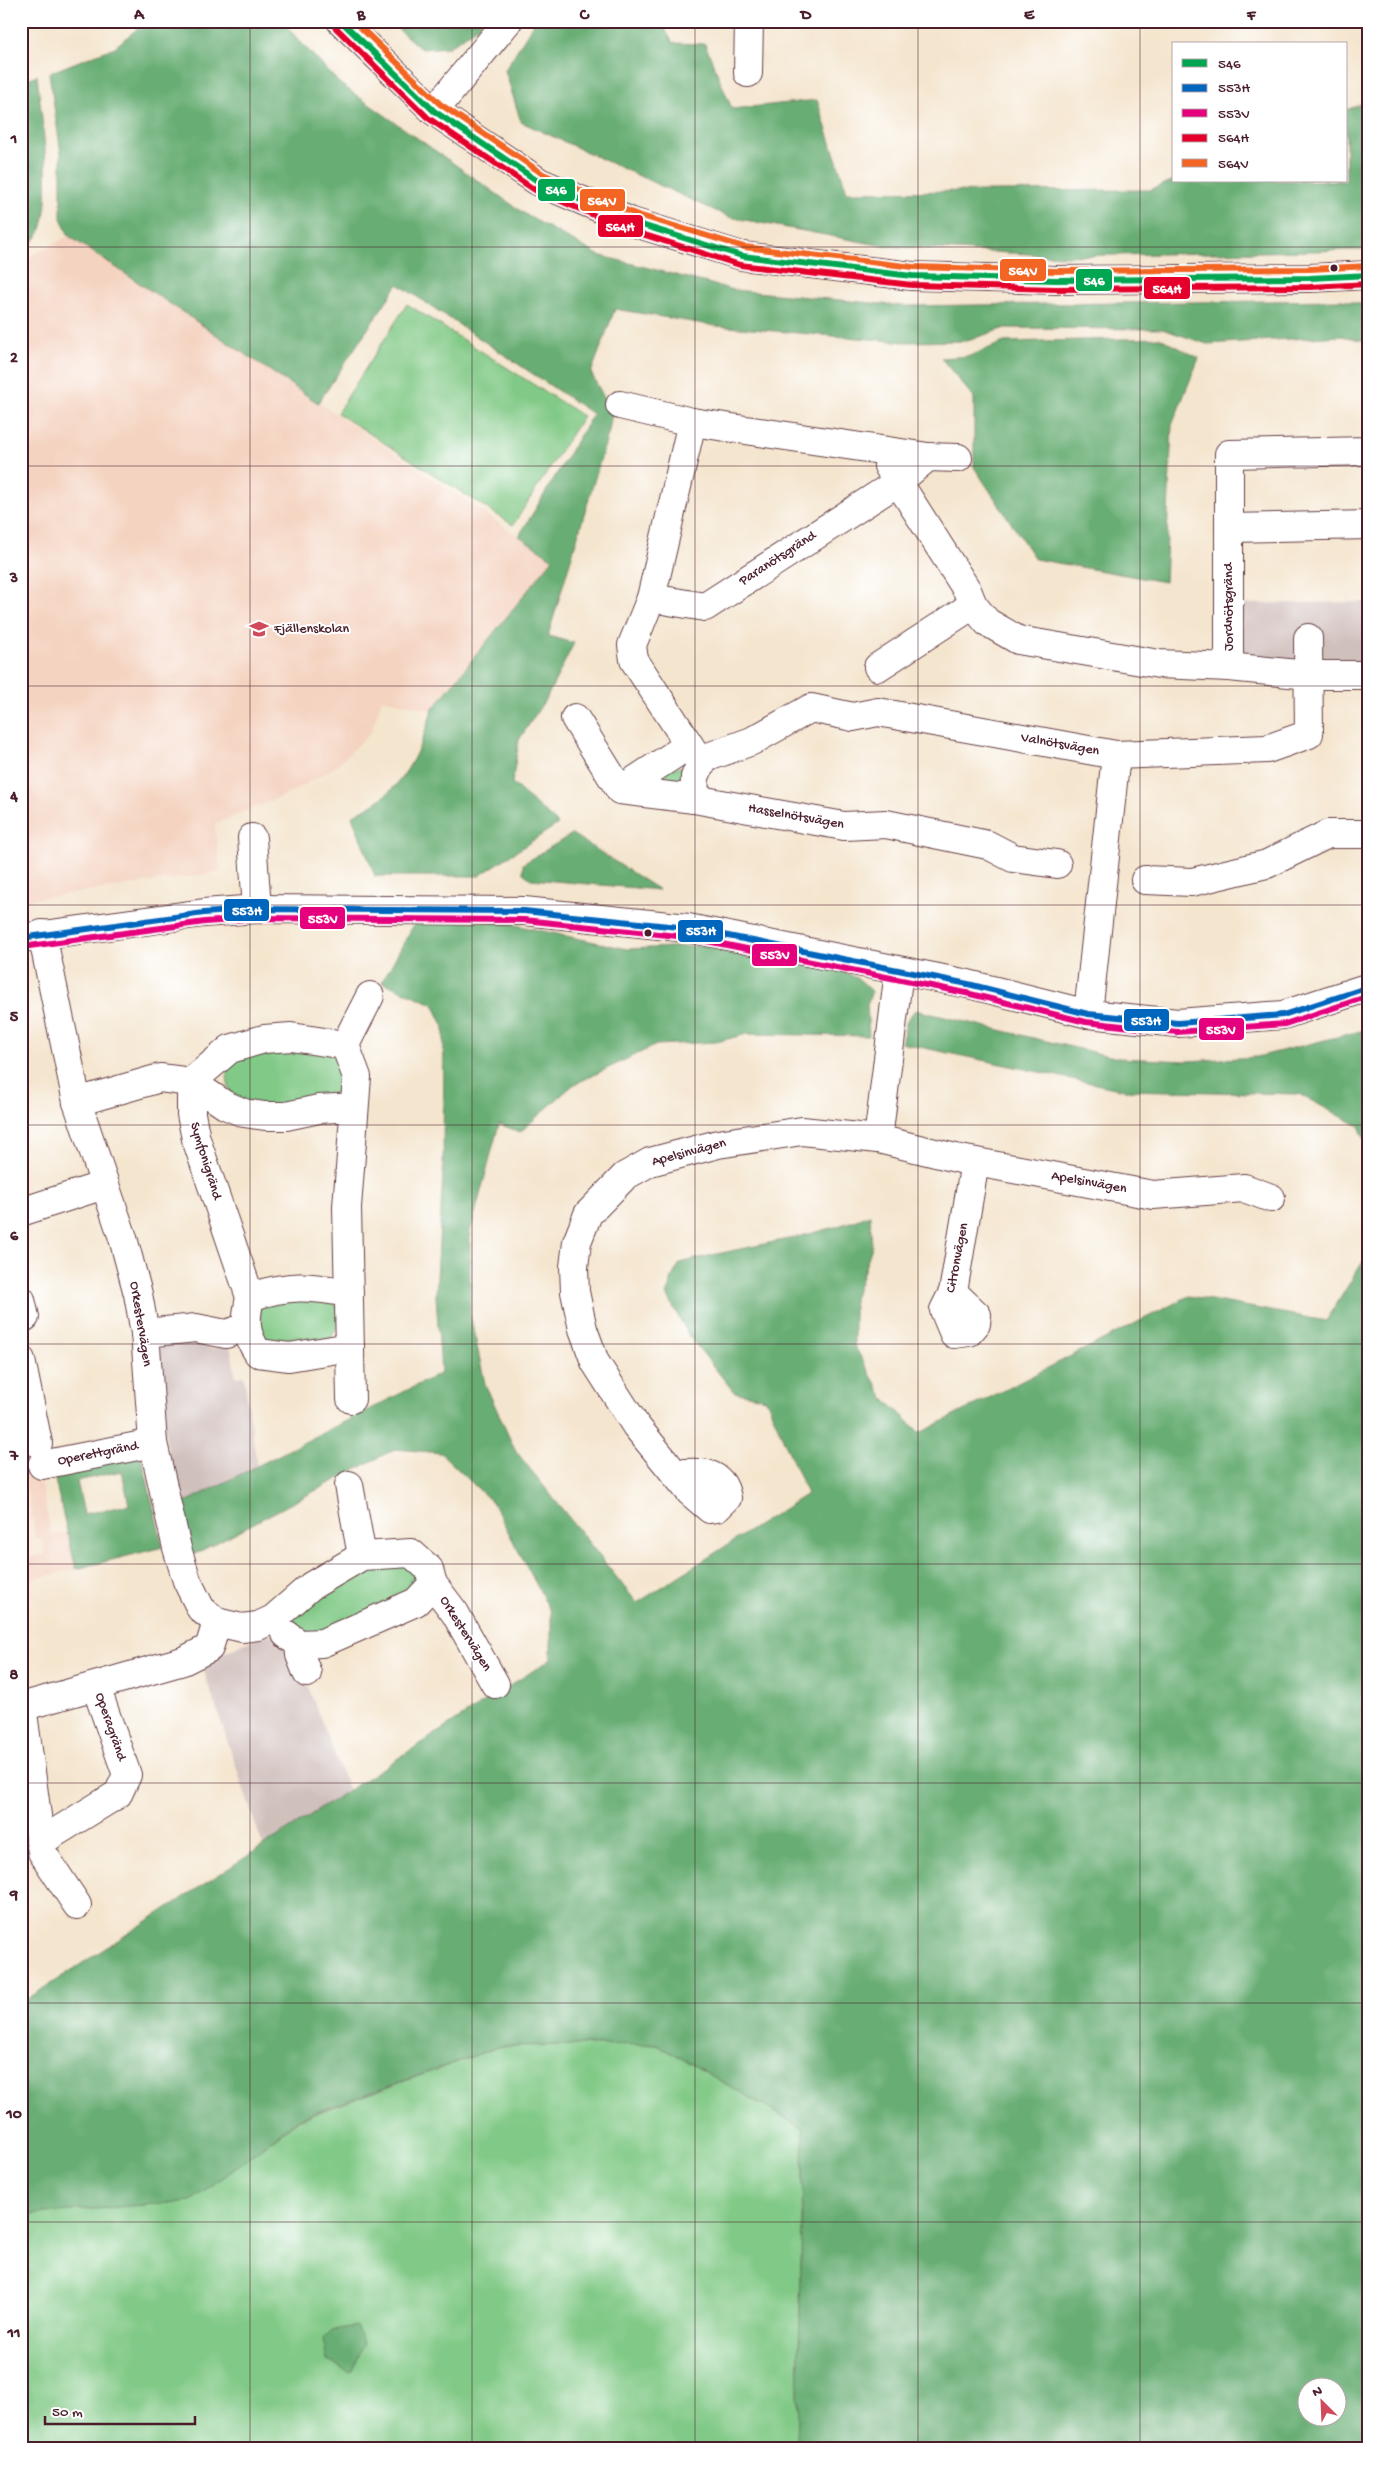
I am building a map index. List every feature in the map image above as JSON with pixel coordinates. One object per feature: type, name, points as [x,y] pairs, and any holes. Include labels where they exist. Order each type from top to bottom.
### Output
[{"type":"street","points":[[341,21],[434,111],[539,182],[632,222],[742,256],[912,276],[1056,280],[1310,278],[1369,275]]},
{"type":"street","points":[[434,111],[508,21]]},
{"type":"street","points":[[748,74],[749,21]]},
{"type":"street","points":[[620,405],[692,422],[928,457],[958,458]]},
{"type":"street","points":[[692,422],[651,598],[632,645],[634,660],[695,754],[694,798]]},
{"type":"street","points":[[879,450],[967,590],[974,605],[987,622],[1018,640],[1159,664],[1229,667]]},
{"type":"street","name":"Jordnötsgränd","points":[[1369,451],[1229,454],[1229,667],[1308,675],[1369,675]]},
{"type":"street","name":"Paranötsgränd","points":[[651,598],[705,607],[898,482],[928,457]]},
{"type":"street","points":[[1230,528],[1369,525]]},
{"type":"street","points":[[878,667],[974,605]]},
{"type":"street","points":[[1308,638],[1308,675]]},
{"type":"street","name":"Valnötsvägen","points":[[695,754],[708,757],[752,741],[811,708],[853,716],[878,712],[1116,755],[1267,749],[1309,734],[1308,675]]},
{"type":"street","points":[[575,718],[620,790],[695,754]]},
{"type":"street","points":[[1088,1014],[1116,755]]},
{"type":"street","name":"Hasselnötsvägen","points":[[620,790],[694,798],[844,826],[886,824],[988,845],[1013,858],[1057,864]]},
{"type":"street","points":[[1145,880],[1192,882],[1267,864],[1328,834],[1369,834]]},
{"type":"street","points":[[252,838],[257,909]]},
{"type":"street","points":[[31,936],[204,913],[257,909],[524,911],[688,928],[968,984],[1088,1014],[1178,1023],[1283,1015],[1369,987]]},
{"type":"street","name":"Orkestervägen","points":[[31,936],[77,1102],[123,1238],[138,1294],[145,1333],[153,1443],[164,1499],[187,1580],[201,1609],[217,1622],[242,1628],[258,1626],[273,1619],[311,1586],[362,1556],[411,1553],[429,1569],[433,1584],[455,1613],[496,1684]]},
{"type":"street","points":[[878,1139],[900,971]]},
{"type":"street","points":[[344,1045],[370,996]]},
{"type":"street","points":[[191,1082],[230,1049],[264,1040],[291,1037],[344,1045]]},
{"type":"street","points":[[344,1045],[357,1077],[347,1207],[351,1399]]},
{"type":"street","points":[[77,1102],[160,1078],[191,1082],[225,1105],[244,1113],[286,1116],[318,1109],[354,1107]]},
{"type":"street","name":"Symfonigränd","points":[[191,1082],[191,1114],[196,1138],[250,1297]]},
{"type":"street","name":"Apelsinvägen","points":[[710,1508],[690,1492],[630,1418],[595,1362],[583,1328],[575,1292],[576,1242],[588,1214],[625,1176],[650,1162],[718,1144],[802,1131],[878,1139],[975,1162],[1153,1195],[1244,1188],[1271,1198]]},
{"type":"street","name":"Citronvägen","points":[[969,1332],[954,1334],[944,1310],[954,1292],[975,1162]]},
{"type":"street","points":[[21,1212],[104,1185]]},
{"type":"street","points":[[349,1294],[310,1286],[274,1289],[250,1297],[246,1319],[248,1339],[258,1353],[289,1357],[350,1347]]},
{"type":"street","points":[[145,1333],[196,1328],[226,1334],[247,1327]]},
{"type":"street","name":"Operettgränd","points":[[21,1360],[40,1454],[153,1443]]},
{"type":"street","points":[[349,1485],[362,1556]]},
{"type":"street","name":"Orkestervägen","points":[[299,1644],[322,1642],[416,1602],[433,1584]]},
{"type":"street","points":[[273,1619],[299,1644],[300,1655],[308,1673]]},
{"type":"street","name":"Operagränd","points":[[77,1905],[42,1852],[22,1707],[182,1661],[209,1648],[217,1622]]},
{"type":"street","name":"Operagränd","points":[[40,1842],[118,1794],[127,1775],[96,1687]]},
{"type":"shaded area","name":"Fjällenskolan","points":[[69,236],[553,559],[432,710],[382,699],[371,732],[335,767],[290,793],[215,824],[220,872],[21,901],[21,261]]},
{"type":"shaded area","points":[[1369,602],[1369,668],[1242,661],[1242,604]]},
{"type":"shaded area","points":[[191,1341],[211,1349],[230,1345],[236,1377],[244,1376],[257,1466],[178,1506],[166,1441],[157,1351],[166,1342]]},
{"type":"shaded area","points":[[34,1448],[51,1533],[66,1533],[76,1569],[21,1582],[21,1559],[45,1554],[42,1538],[36,1539],[24,1473],[29,1472],[26,1457],[21,1458],[21,1451]]},
{"type":"shaded area","points":[[268,1633],[281,1637],[292,1646],[349,1791],[263,1846],[201,1663]]},
{"type":"green space","points":[[135,21],[281,21],[339,83],[528,216],[598,255],[734,290],[903,306],[1342,300],[1369,306],[1369,342],[1341,336],[1207,344],[1162,329],[1005,328],[966,341],[905,342],[716,326],[615,309],[591,373],[612,413],[609,431],[548,636],[574,643],[548,695],[519,740],[512,783],[558,824],[479,876],[375,876],[352,816],[382,798],[400,780],[414,758],[432,710],[553,559],[519,536],[593,414],[398,284],[318,403],[69,236],[61,218],[61,153],[49,73],[115,47],[137,29]]},
{"type":"green space","points":[[389,21],[479,21],[482,24],[449,47],[421,49]]},
{"type":"green space","points":[[535,21],[660,21],[673,43],[705,44],[732,109],[817,100],[847,192],[1150,190],[1172,181],[1348,182],[1348,109],[1369,101],[1369,246],[1359,250],[1063,256],[884,246],[729,217],[521,122],[505,70]]},
{"type":"green space","points":[[37,75],[46,161],[47,186],[45,208],[42,227],[35,239],[21,247],[21,82]]},
{"type":"green space","points":[[407,304],[583,416],[513,525],[337,413]]},
{"type":"green space","points":[[1160,338],[1199,358],[1172,425],[1165,582],[1035,559],[974,467],[974,398],[941,358],[970,356],[1004,342]]},
{"type":"green space","points":[[682,767],[689,773],[690,785],[649,790],[670,768]]},
{"type":"green space","points":[[572,834],[659,890],[531,879],[523,873],[523,864]]},
{"type":"green space","points":[[417,919],[506,923],[627,949],[716,945],[835,967],[860,980],[872,991],[867,1005],[869,1036],[747,1034],[716,1042],[656,1045],[573,1085],[520,1132],[499,1124],[470,1232],[470,1313],[485,1384],[515,1450],[637,1603],[807,1494],[766,1399],[734,1392],[689,1336],[667,1295],[672,1277],[680,1263],[800,1236],[870,1215],[872,1247],[854,1299],[854,1345],[883,1397],[920,1433],[1189,1296],[1326,1321],[1364,1260],[1369,1244],[1369,2448],[797,2448],[804,2129],[657,2044],[501,2046],[300,2118],[191,2201],[21,2215],[21,2003],[551,1659],[551,1612],[493,1503],[441,1453],[395,1449],[191,1556],[178,1506],[441,1373],[436,1295],[443,1174],[444,1027],[433,1004],[382,982]]},
{"type":"green space","points":[[915,1010],[1118,1058],[1187,1061],[1257,1057],[1369,1029],[1369,1150],[1359,1126],[1299,1094],[1124,1090],[901,1043],[907,1020]]},
{"type":"green space","points":[[313,1045],[347,1064],[343,1100],[287,1109],[233,1099],[227,1077],[232,1055]]},
{"type":"green space","points":[[313,1292],[338,1306],[338,1327],[330,1339],[304,1348],[262,1341],[259,1302]]},
{"type":"green space","points":[[127,1453],[142,1459],[163,1547],[76,1569],[54,1476]],"holes":[[[122,1471],[129,1505],[84,1514],[77,1481]]]},
{"type":"green space","points":[[369,1564],[411,1566],[417,1576],[417,1589],[321,1638],[292,1630],[280,1617]]},
{"type":"green space","points":[[657,2044],[804,2129],[797,2448],[21,2448],[21,2215],[191,2201],[300,2119],[502,2046]]},
{"type":"green space","points":[[356,2326],[364,2345],[351,2372],[327,2361],[323,2339],[332,2330]]},
{"type":"transit line","name":"546","points":[[341,21],[434,111],[539,182],[632,222],[742,256],[912,276],[1056,280],[1310,278],[1369,275]]},
{"type":"transit line","name":"564V","points":[[354,21],[440,104],[543,174],[635,214],[744,247],[913,267],[1056,271],[1310,269],[1369,266]]},
{"type":"transit line","name":"564H","points":[[335,27],[428,118],[535,190],[629,230],[740,265],[912,285],[1056,289],[1310,287],[1369,284]]},
{"type":"transit line","name":"553H","points":[[21,938],[204,913],[257,909],[524,911],[688,928],[968,984],[1088,1014],[1178,1023],[1283,1015],[1369,987]]},
{"type":"transit line","name":"553V","points":[[22,947],[205,922],[257,918],[524,920],[687,937],[966,993],[1086,1022],[1177,1032],[1285,1024],[1369,996]]},
{"type":"place","name":"Fjällenskolan","points":[[259,629]]}]
